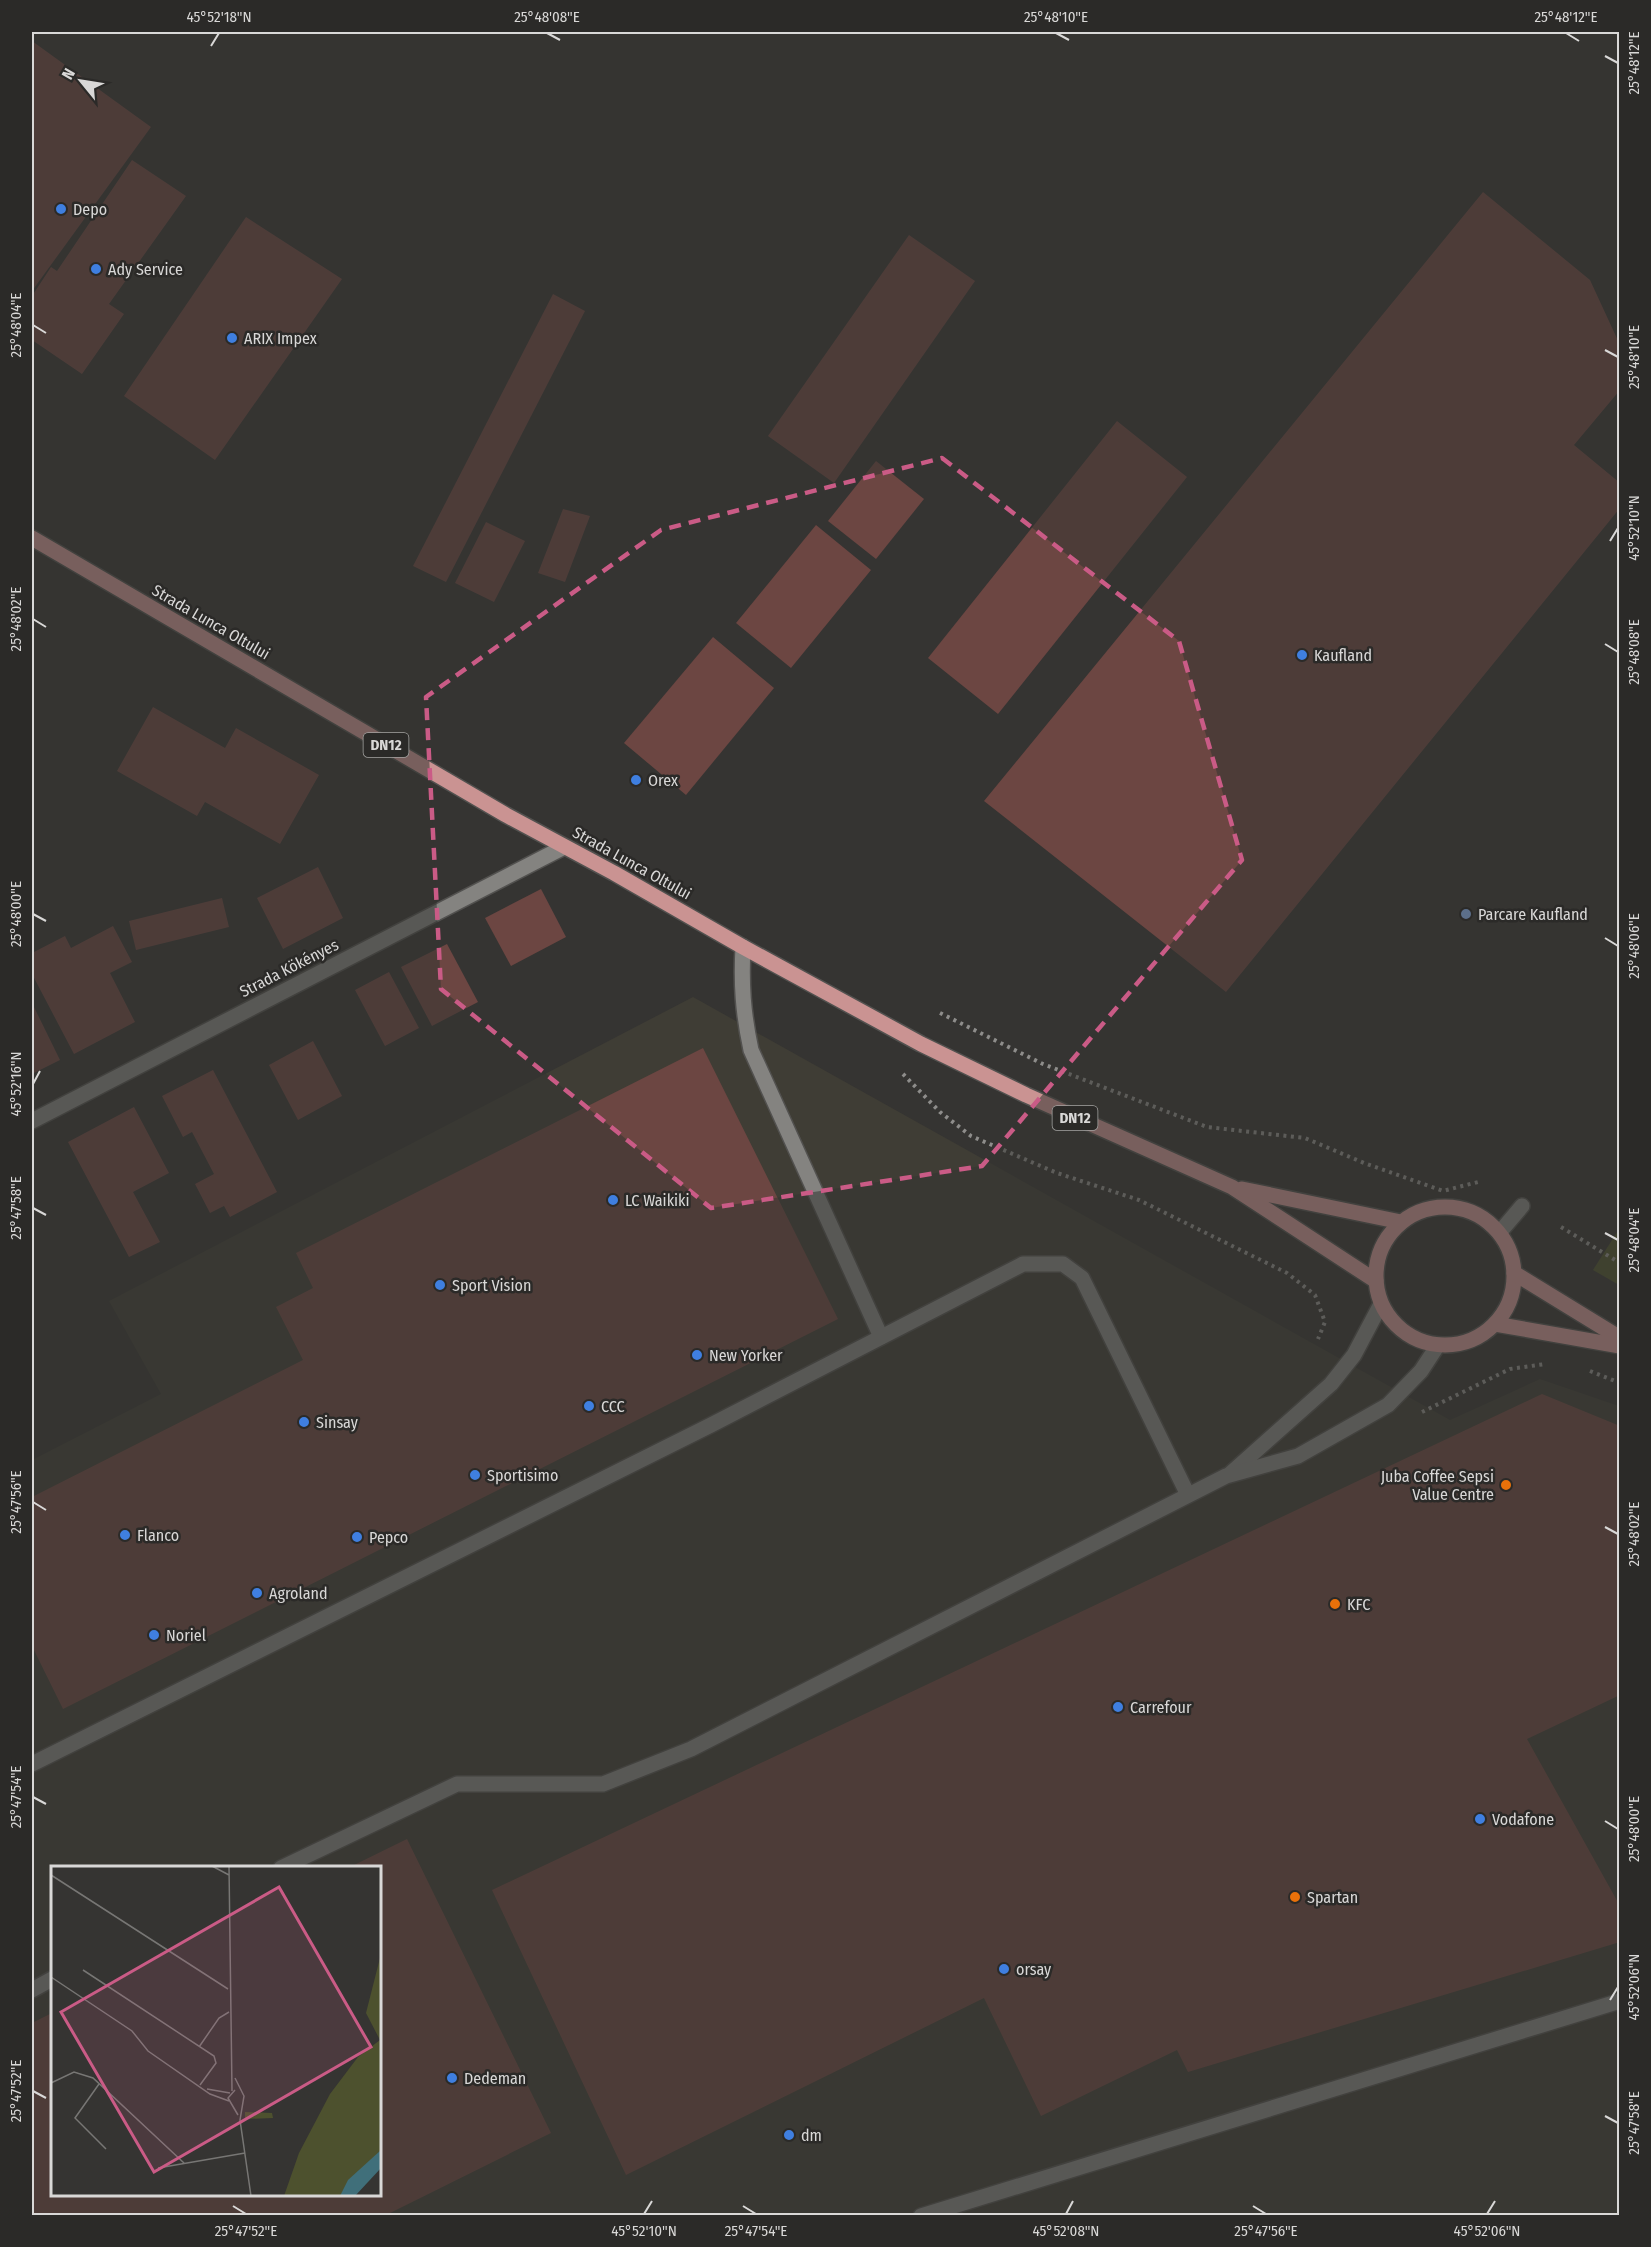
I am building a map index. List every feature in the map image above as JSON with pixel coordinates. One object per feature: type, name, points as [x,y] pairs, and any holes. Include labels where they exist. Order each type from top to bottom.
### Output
[{"type":"main road","name":"Strada Lunca Oltului","points":[[32,538],[564,847],[931,1049],[1080,1120],[1232,1187]]},
{"type":"main road","points":[[1232,1187],[1401,1222]]},
{"type":"main road","points":[[1232,1187],[1376,1281]]},
{"type":"main road","points":[[1441,1206],[1463,1208],[1483,1218],[1500,1232],[1510,1251],[1514,1273],[1511,1295],[1505,1310],[1495,1324],[1479,1336],[1459,1344],[1438,1345],[1414,1338],[1395,1324],[1382,1304],[1376,1281],[1377,1259],[1386,1239],[1401,1222],[1420,1211],[1441,1206]]},
{"type":"main road","points":[[1514,1273],[1620,1338]]},
{"type":"main road","points":[[1495,1324],[1620,1346]]},
{"type":"street","name":"Strada Kökényes","points":[[32,1121],[564,847]]},
{"type":"street","points":[[743,947],[741,986],[751,1050],[881,1337]]},
{"type":"street","points":[[1500,1232],[1522,1206]]},
{"type":"street","points":[[32,1764],[711,1425],[1023,1264],[1063,1264],[1082,1278],[1188,1495]]},
{"type":"street","points":[[1226,1476],[1331,1384],[1354,1355],[1382,1304]]},
{"type":"street","points":[[285,1866],[457,1784],[603,1784],[691,1749],[1226,1476],[1298,1456],[1388,1406],[1421,1371],[1438,1345]]},
{"type":"street","points":[[32,1990],[51,1980]]},
{"type":"street","points":[[921,2216],[1620,2001]]},
{"type":"path","points":[[940,1013],[1044,1064],[1207,1127],[1305,1138],[1364,1163],[1443,1191],[1478,1182]]},
{"type":"path","points":[[903,1074],[940,1112],[971,1136],[1057,1173],[1139,1200],[1287,1273],[1315,1295],[1325,1322],[1318,1339]]},
{"type":"path","points":[[1561,1227],[1620,1263]]},
{"type":"path","points":[[1420,1414],[1510,1369],[1550,1364]]},
{"type":"path","points":[[1580,1368],[1620,1383]]},
{"type":"highlighted area","points":[[942,458],[1179,641],[1242,860],[982,1166],[711,1208],[441,989],[426,697],[661,530]]},
{"type":"shaded area","points":[[693,997],[1450,1420],[1540,1379],[1619,1406],[1619,2215],[32,2216],[32,1460],[161,1394],[109,1301]]},
{"type":"green space","points":[[1619,1229],[1619,1285],[1593,1270]]},
{"type":"building","name":"Depo","points":[[32,41],[151,127],[32,291]]},
{"type":"building","name":"Ady Service","points":[[132,160],[186,196],[109,304],[124,314],[82,374],[32,340],[32,296],[51,267],[57,271]]},
{"type":"building","name":"Kaufland","points":[[1483,192],[1590,280],[1620,345],[1620,390],[1574,445],[1620,483],[1620,508],[1226,992],[984,801]]},
{"type":"building","name":"ARIX Impex","points":[[246,217],[342,279],[215,460],[124,396]]},
{"type":"building","points":[[909,235],[975,281],[834,483],[768,436]]},
{"type":"building","points":[[553,294],[585,311],[446,582],[413,566]]},
{"type":"building","points":[[1117,421],[1187,477],[998,714],[928,658]]},
{"type":"building","points":[[876,461],[924,499],[876,559],[828,521]]},
{"type":"building","points":[[563,509],[590,516],[565,582],[538,573]]},
{"type":"building","points":[[486,522],[525,541],[494,602],[455,583]]},
{"type":"building","points":[[816,525],[871,570],[791,668],[736,623]]},
{"type":"building","points":[[713,637],[774,688],[686,795],[624,743]]},
{"type":"building","points":[[153,707],[225,748],[236,728],[319,775],[280,844],[205,802],[197,816],[117,771]]},
{"type":"building","points":[[318,867],[343,918],[283,949],[257,898]]},
{"type":"building","points":[[541,889],[566,937],[511,966],[485,918]]},
{"type":"building","points":[[222,898],[229,927],[136,950],[129,921]]},
{"type":"building","points":[[113,926],[132,962],[110,973],[135,1022],[74,1054],[32,974],[32,953],[65,936],[71,948]]},
{"type":"building","points":[[447,944],[478,1002],[432,1026],[401,967]]},
{"type":"building","points":[[389,972],[419,1028],[385,1046],[355,990]]},
{"type":"building","points":[[32,1003],[60,1060],[32,1074]]},
{"type":"building","points":[[313,1041],[342,1096],[298,1120],[269,1065]]},
{"type":"building","points":[[703,1048],[838,1319],[63,1709],[32,1646],[32,1497],[303,1360],[276,1307],[313,1288],[296,1253]]},
{"type":"building","points":[[213,1070],[277,1192],[230,1217],[224,1206],[210,1213],[195,1184],[214,1174],[192,1132],[183,1137],[162,1096]]},
{"type":"building","points":[[134,1107],[169,1173],[133,1192],[160,1242],[129,1257],[68,1142]]},
{"type":"building","points":[[1542,1394],[1620,1426],[1620,1695],[1527,1739],[1620,1906],[1620,1942],[1188,2072],[1177,2050],[1041,2116],[984,1998],[626,2175],[492,1890]]},
{"type":"building","name":"Dedeman","points":[[407,1839],[551,2133],[384,2216],[32,2216],[32,2023],[51,2014],[51,2196],[381,2196],[381,1866],[352,1866]]},
{"type":"place","name":"Depo","points":[[61,209]]},
{"type":"place","name":"Ady Service","points":[[96,269]]},
{"type":"place","name":"ARIX Impex","points":[[232,338]]},
{"type":"place","name":"Kaufland","points":[[1302,655]]},
{"type":"place","name":"Orex","points":[[636,780]]},
{"type":"place","name":"Parcare Kaufland","points":[[1466,914]]},
{"type":"place","name":"LC Waikiki","points":[[613,1200]]},
{"type":"place","name":"Sport Vision","points":[[440,1285]]},
{"type":"place","name":"New Yorker","points":[[697,1355]]},
{"type":"place","name":"CCC","points":[[589,1406]]},
{"type":"place","name":"Sinsay","points":[[304,1422]]},
{"type":"place","name":"Sportisimo","points":[[475,1475]]},
{"type":"place","name":"Juba Coffee Sepsi Value Centre","points":[[1506,1485]]},
{"type":"place","name":"Flanco","points":[[125,1535]]},
{"type":"place","name":"Pepco","points":[[357,1537]]},
{"type":"place","name":"Agroland","points":[[257,1593]]},
{"type":"place","name":"KFC","points":[[1335,1604]]},
{"type":"place","name":"Noriel","points":[[154,1635]]},
{"type":"place","name":"Carrefour","points":[[1118,1707]]},
{"type":"place","name":"Vodafone","points":[[1480,1819]]},
{"type":"place","name":"Spartan","points":[[1295,1897]]},
{"type":"place","name":"orsay","points":[[1004,1969]]},
{"type":"place","name":"Dedeman","points":[[452,2078]]},
{"type":"place","name":"dm","points":[[789,2135]]}]
